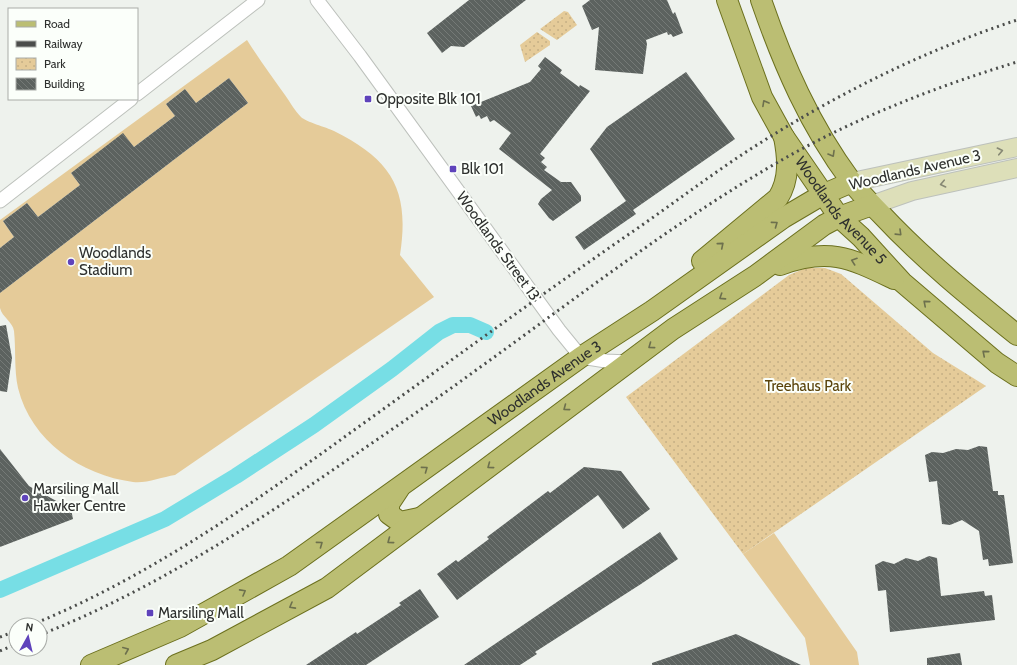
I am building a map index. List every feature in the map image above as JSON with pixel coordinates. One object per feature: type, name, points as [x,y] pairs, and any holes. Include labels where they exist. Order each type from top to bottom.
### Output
[{"type":"main road","name":"Woodlands Avenue 5","points":[[727,0],[762,97],[784,136],[811,173],[822,195],[839,217],[861,237],[902,282],[997,363],[1017,376]]},
{"type":"main road","name":"Woodlands Avenue 5","points":[[761,0],[774,36],[803,104],[838,163],[852,182],[872,205],[926,258],[1017,335]]},
{"type":"main road","points":[[605,342],[778,198],[784,186],[787,172],[787,154],[784,136]]},
{"type":"main road","name":"Woodlands Avenue 3","points":[[91,665],[180,627],[289,566],[581,357],[652,311],[783,218],[822,195],[852,182]]},
{"type":"main road","name":"Woodlands Avenue 3","points":[[176,665],[212,650],[326,588],[673,330],[755,276],[824,225],[839,217],[872,205]]},
{"type":"main road","points":[[755,276],[791,261],[822,255],[856,261],[902,282]]},
{"type":"main road","points":[[400,487],[389,504],[389,514],[400,522],[421,517]]},
{"type":"street","points":[[138,93],[258,0]]},
{"type":"street","name":"Woodlands Street 13","points":[[317,0],[360,56],[554,323],[581,357]]},
{"type":"street","points":[[0,201],[130,100]]},
{"type":"street","name":"Woodlands Avenue 3","points":[[852,182],[1017,148]]},
{"type":"street","name":"Woodlands Avenue 3","points":[[872,205],[912,190],[1017,168]]},
{"type":"street","points":[[581,357],[606,361],[628,362]]},
{"type":"green space","points":[[564,11],[568,12],[577,25],[557,40],[540,29]]},
{"type":"green space","points":[[537,32],[550,41],[550,45],[525,62],[520,45]]},
{"type":"green space","points":[[247,40],[301,117],[307,121],[334,131],[354,142],[370,153],[383,166],[399,195],[402,212],[400,255],[434,297],[175,475],[148,481],[133,482],[95,472],[77,463],[61,452],[46,439],[34,424],[25,407],[18,388],[14,331],[12,325],[1,311],[0,293],[248,103],[229,78],[196,103],[185,89],[166,104],[175,116],[134,147],[123,134],[71,173],[80,185],[38,217],[27,203],[3,221],[14,237],[0,248],[0,220]]},
{"type":"green space","name":"Treehaus Park","points":[[806,268],[825,268],[841,274],[933,353],[986,386],[743,554],[626,397],[789,275]]},
{"type":"green space","points":[[774,533],[857,652],[859,665],[810,665],[805,638],[743,554]]},
{"type":"building","points":[[469,0],[526,0],[464,47],[451,46],[442,53],[427,33]]},
{"type":"building","points":[[590,0],[667,0],[673,14],[675,12],[683,33],[673,37],[671,34],[668,35],[667,32],[646,40],[647,44],[643,74],[595,70],[599,27],[592,30],[582,6]]},
{"type":"building","points":[[545,57],[562,70],[560,73],[579,87],[580,85],[590,91],[540,154],[545,158],[541,162],[547,167],[544,170],[561,182],[571,182],[581,196],[581,201],[553,221],[538,204],[541,199],[552,190],[499,149],[511,133],[494,120],[490,122],[487,116],[481,119],[479,115],[476,117],[471,106],[530,82],[541,69],[538,66]]},
{"type":"building","points":[[686,72],[735,139],[633,210],[636,214],[584,250],[575,237],[626,201],[590,149],[607,127]]},
{"type":"building","points":[[229,78],[248,103],[0,293],[0,248],[14,237],[3,221],[27,203],[38,217],[80,185],[71,173],[123,133],[134,147],[175,116],[166,104],[185,89],[196,103]]},
{"type":"building","points":[[6,325],[12,358],[7,392],[0,391],[0,326]]},
{"type":"building","points":[[979,446],[987,447],[993,491],[998,491],[998,495],[1004,495],[1013,563],[989,566],[988,559],[983,560],[979,531],[962,520],[950,525],[942,524],[937,481],[929,482],[925,455],[932,452],[943,453],[956,449],[968,450]]},
{"type":"building","name":"Marsiling Mall Hawker Centre","points":[[0,449],[29,486],[71,509],[73,519],[0,547]]},
{"type":"building","points":[[584,467],[621,471],[650,509],[623,529],[598,495],[457,600],[437,574],[456,560],[458,562],[489,539],[487,537],[548,491],[550,493]]},
{"type":"building","points":[[660,532],[678,559],[535,652],[537,654],[520,665],[464,665]]},
{"type":"building","points":[[929,556],[937,558],[941,596],[984,591],[985,596],[992,595],[995,620],[890,632],[886,590],[878,591],[875,565],[883,561],[894,564],[906,558],[918,561]]},
{"type":"building","points":[[420,589],[439,617],[366,665],[306,665],[356,632],[357,634],[401,605],[399,603]]},
{"type":"building","points":[[736,634],[801,665],[652,665],[652,663]]},
{"type":"building","points":[[960,653],[962,665],[927,665],[927,658]]},
{"type":"waterway","points":[[0,590],[165,519],[236,476],[314,425],[392,369],[439,332],[453,325],[470,325],[486,332]]},
{"type":"railway","points":[[48,617],[116,585],[196,539],[274,487],[563,280],[760,143],[822,106],[885,74],[950,45],[1017,20]]},
{"type":"railway","points":[[48,632],[80,618],[158,579],[196,558],[270,512],[445,392],[664,235],[741,184],[780,161],[808,145],[866,117],[956,82],[1017,62]]},
{"type":"railway","points":[[0,637],[8,634]]},
{"type":"railway","points":[[0,651],[8,648]]},
{"type":"place","name":"Opposite Blk 101","points":[[368,99]]},
{"type":"place","name":"Blk 101","points":[[453,169]]},
{"type":"place","name":"Woodlands Stadium","points":[[71,262]]},
{"type":"place","name":"Marsiling Mall Hawker Centre","points":[[25,498]]},
{"type":"place","name":"Marsiling Mall","points":[[150,613]]}]
